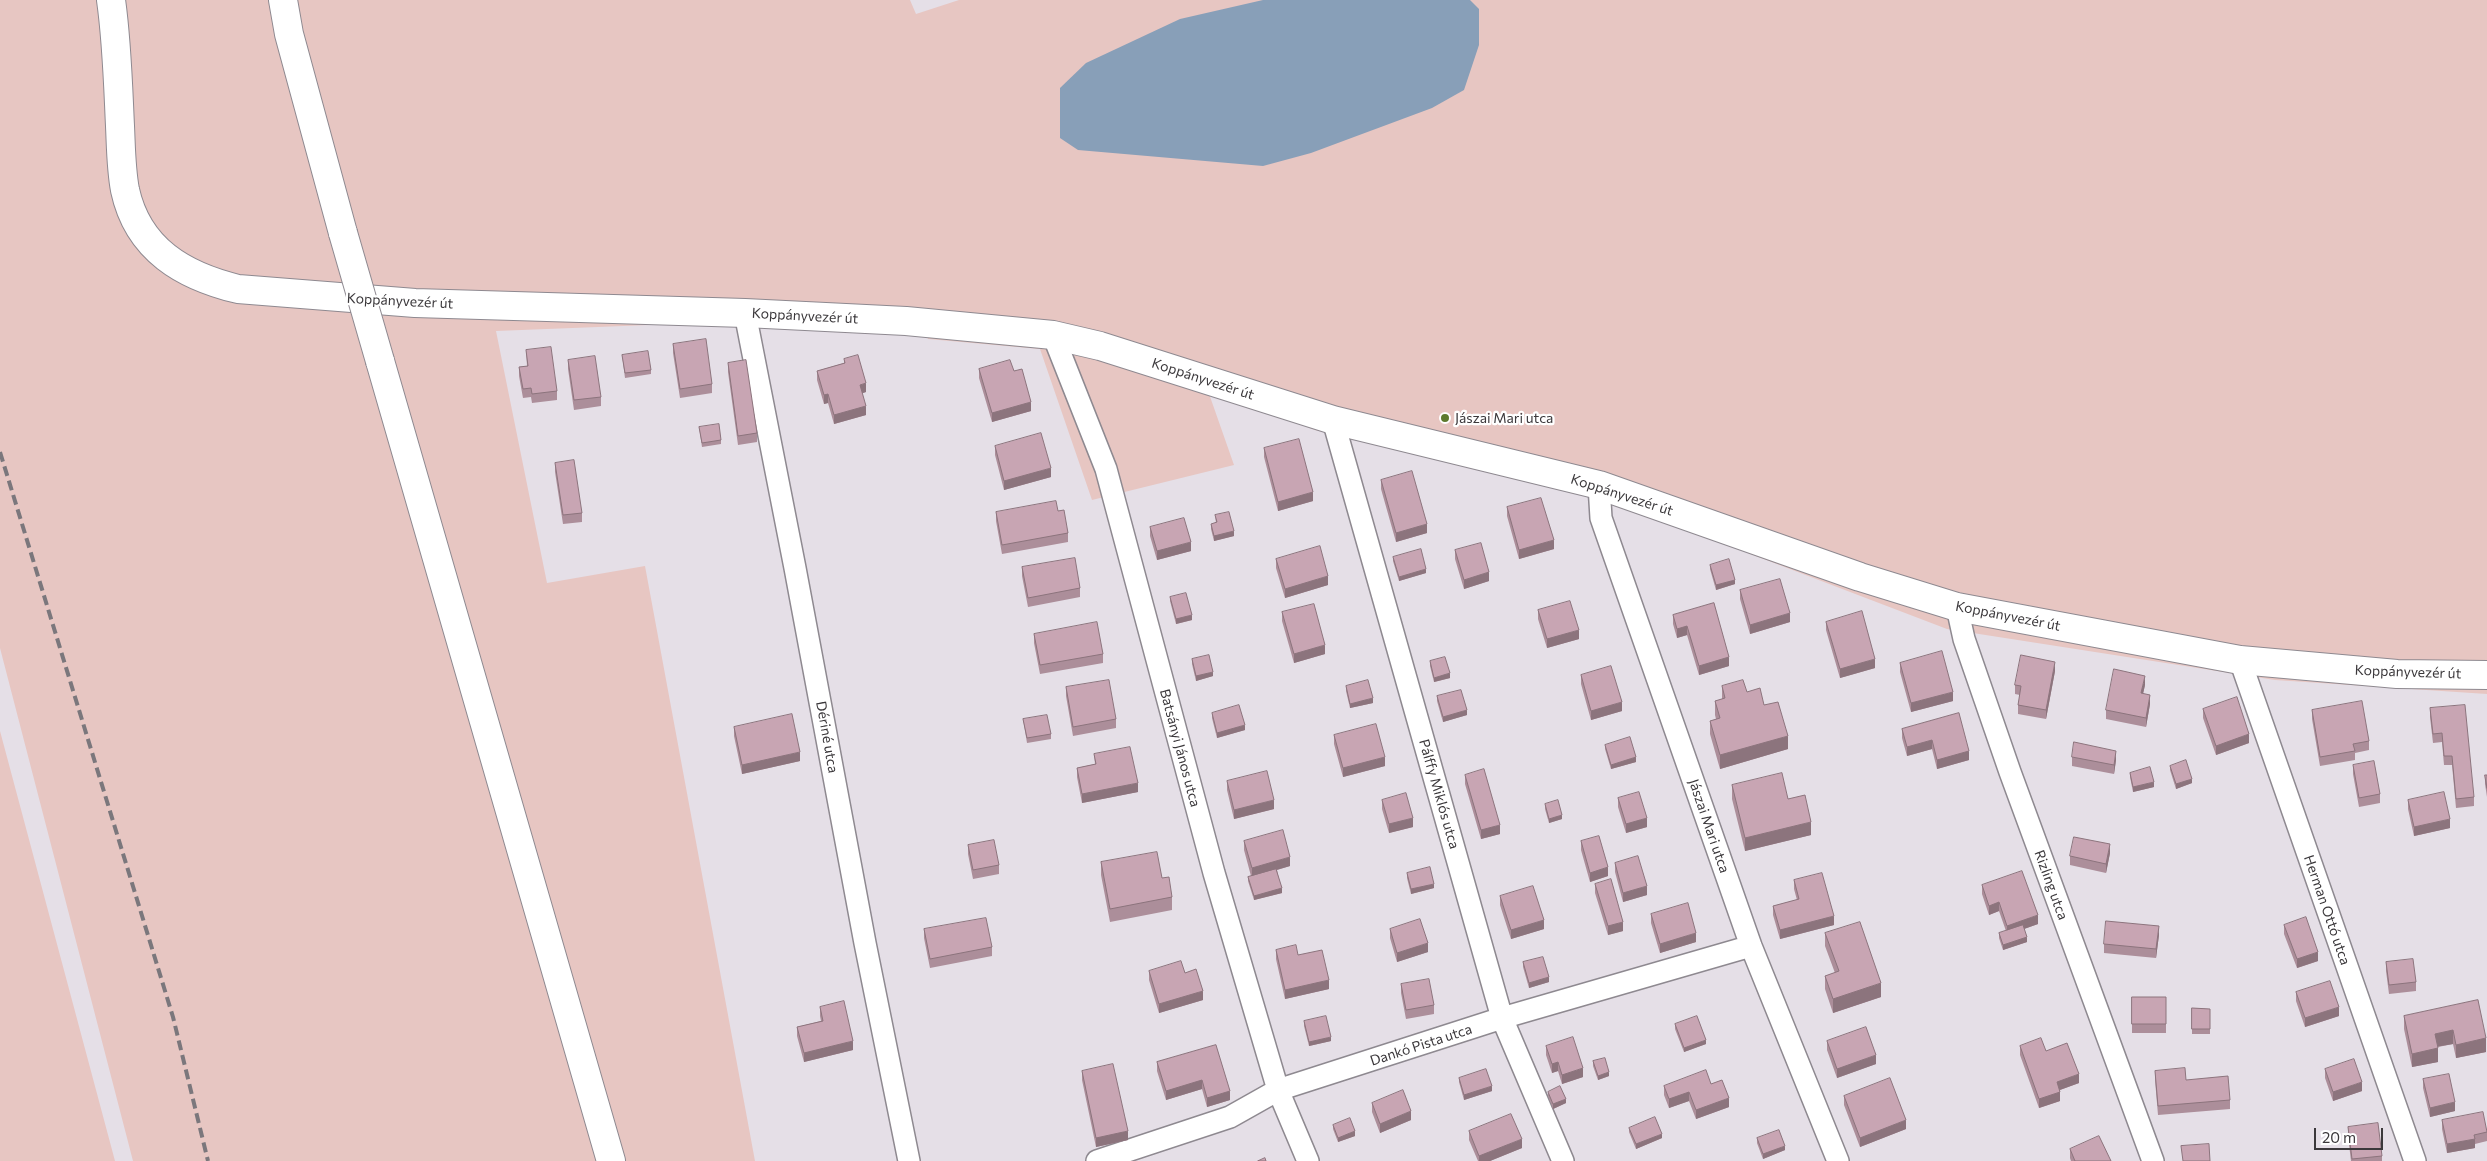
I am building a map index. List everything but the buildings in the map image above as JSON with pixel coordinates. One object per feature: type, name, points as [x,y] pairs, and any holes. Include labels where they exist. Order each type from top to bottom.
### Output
[{"type":"street","name":"Koppányvezér út","points":[[111,0],[116,33],[125,190],[132,213],[144,235],[161,254],[182,270],[210,282],[238,289],[295,295],[415,303],[745,313],[906,321],[1053,336],[1100,346],[1333,420],[1599,485],[1860,577],[1957,607],[2240,660],[2397,674],[2487,674]]},
{"type":"street","points":[[283,0],[290,34],[343,233],[611,1161]]},
{"type":"street","name":"Dériné utca","points":[[745,313],[796,568],[865,943],[909,1161]]},
{"type":"street","name":"Batsányi János utca","points":[[1053,336],[1106,469],[1214,872],[1278,1090],[1308,1161]]},
{"type":"street","name":"Pálffy Miklós utca","points":[[1333,420],[1502,1018],[1563,1161]]},
{"type":"street","name":"Jászai Mari utca","points":[[1599,485],[1601,518],[1751,946],[1838,1161]]},
{"type":"street","name":"Rizling utca","points":[[1957,607],[1964,639],[2010,772],[2153,1161]]},
{"type":"street","name":"Herman Ottó utca","points":[[2240,660],[2415,1161]]},
{"type":"street","name":"Dankó Pista utca","points":[[1096,1161],[1230,1117],[1278,1090],[1502,1018],[1751,946]]},
{"type":"shaded area","points":[[0,0],[910,0],[916,14],[959,0],[2487,0],[2487,694],[2275,680],[1947,629],[1625,506],[1315,430],[1207,388],[1234,465],[1092,500],[1040,349],[928,339],[923,329],[776,320],[496,331],[547,583],[645,566],[755,1161],[133,1161],[0,648]]},
{"type":"shaded area","points":[[0,731],[115,1161],[0,1161]]},
{"type":"water","points":[[1263,0],[1470,0],[1479,9],[1479,45],[1464,90],[1432,108],[1311,153],[1263,166],[1078,150],[1060,138],[1060,88],[1086,63],[1180,19]]},
{"type":"railway","points":[[0,452],[173,1017],[208,1161]]},
{"type":"place","name":"Jászai Mari utca","points":[[1445,418]]}]
